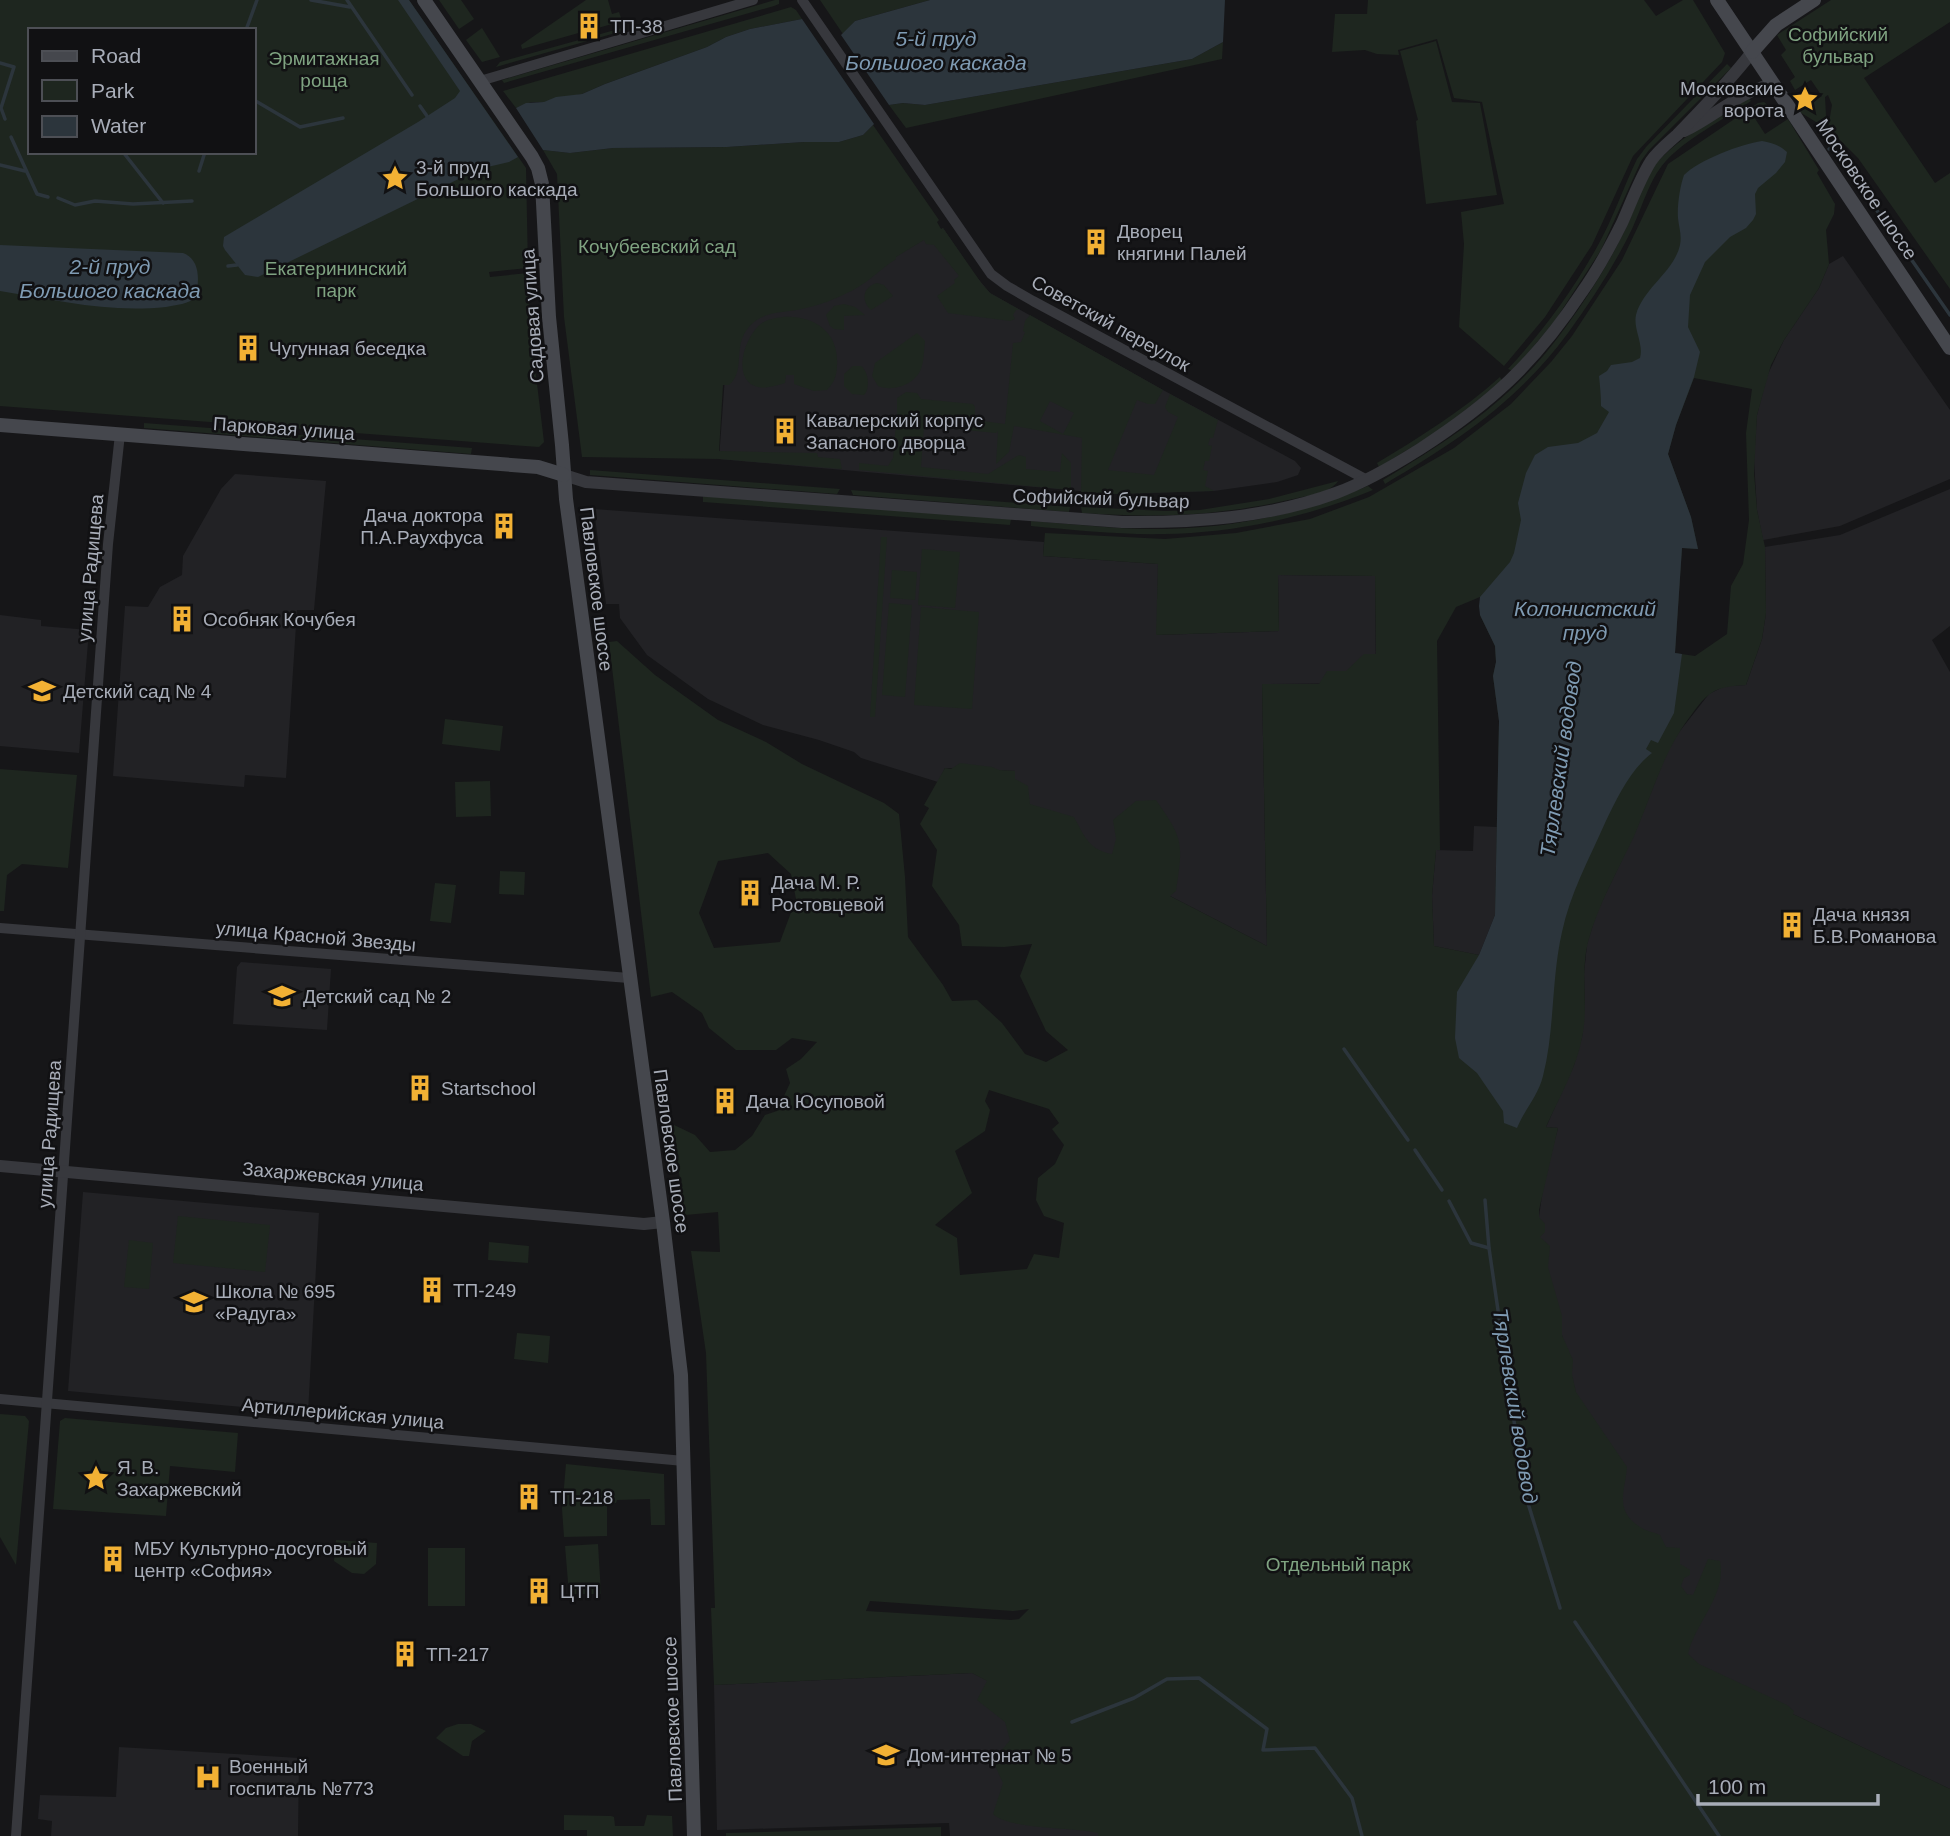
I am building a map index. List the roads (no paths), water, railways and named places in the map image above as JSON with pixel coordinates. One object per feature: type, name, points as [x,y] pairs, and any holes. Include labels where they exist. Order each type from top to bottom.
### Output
[{"type":"main road","points":[[424,0],[480,81]]},
{"type":"main road","name":"Московское шоссе","points":[[1717,0],[1950,348]]},
{"type":"main road","name":"Софийский бульвар","points":[[1752,52],[1776,26],[1814,0]]},
{"type":"main road","name":"Садовая улица","points":[[480,81],[538,168],[544,198],[549,317],[564,475]]},
{"type":"main road","name":"Парковая улица","points":[[0,425],[538,467],[564,475]]},
{"type":"main road","name":"Павловское шоссе","points":[[564,475],[572,554],[663,1222],[681,1375],[694,1836]]},
{"type":"street","points":[[480,81],[753,0]]},
{"type":"street","name":"Советский переулок","points":[[805,4],[991,274],[1007,286],[1367,480]]},
{"type":"street","name":"Софийский бульвар","points":[[564,475],[586,481],[1122,522],[1164,523],[1235,517],[1306,502],[1367,480],[1436,438],[1512,381],[1538,352],[1583,291],[1606,253],[1653,160],[1752,52]]},
{"type":"street","name":"Софийский бульвар","points":[[1678,134],[1703,122],[1751,91],[1773,84]]},
{"type":"street","name":"улица Радищева","points":[[16,1836],[108,544],[120,435]]},
{"type":"street","name":"улица Красной Звезды","points":[[0,928],[629,978]]},
{"type":"street","name":"Захаржевская улица","points":[[0,1166],[644,1224],[663,1222]]},
{"type":"street","name":"Артиллерийская улица","points":[[0,1399],[684,1461]]},
{"type":"water","name":"3-й пруд Большого каскада","points":[[398,0],[409,0],[518,157],[509,162],[479,169],[258,277],[245,275],[225,250],[224,237],[418,122],[455,98],[460,91]]},
{"type":"water","name":"5-й пруд Большого каскада","points":[[930,0],[1225,0],[1223,42],[1192,59],[925,105],[889,105],[841,35],[855,21]]},
{"type":"water","points":[[802,19],[874,124],[863,135],[839,142],[613,148],[570,153],[543,150],[516,108],[526,103],[582,94],[707,47],[726,37],[750,29]]},
{"type":"water","name":"Колонистский пруд","points":[[1762,141],[1787,152],[1785,162],[1758,188],[1753,220],[1746,228],[1730,237],[1705,262],[1690,295],[1688,327],[1700,352],[1668,454],[1691,517],[1698,549],[1682,548],[1675,653],[1682,654],[1674,713],[1658,743],[1651,740],[1646,749],[1652,753],[1637,768],[1619,794],[1575,890],[1565,918],[1559,950],[1543,1076],[1517,1128],[1504,1123],[1503,1111],[1477,1073],[1459,1058],[1455,1038],[1457,992],[1479,955],[1495,915],[1499,721],[1493,676],[1495,646],[1480,615],[1480,597],[1510,562],[1514,553],[1521,520],[1518,503],[1526,473],[1535,455],[1548,447],[1578,443],[1597,433],[1609,412],[1601,406],[1599,376],[1611,365],[1640,358],[1636,315],[1645,296],[1677,255],[1681,235],[1678,208],[1684,175],[1721,154]]},
{"type":"water","name":"2-й пруд Большого каскада","points":[[0,245],[183,253],[189,256],[196,266],[196,297],[186,303],[166,307],[123,308],[82,305],[0,291]]},
{"type":"waterway","points":[[247,28],[257,0]]},
{"type":"waterway","points":[[311,0],[350,7]]},
{"type":"waterway","points":[[347,0],[412,95]]},
{"type":"waterway","points":[[0,63],[14,67],[1,108],[5,119]]},
{"type":"waterway","points":[[256,101],[300,127],[343,118]]},
{"type":"waterway","points":[[420,106],[427,116]]},
{"type":"waterway","points":[[11,137],[37,194],[48,197]]},
{"type":"waterway","points":[[1829,149],[1831,148],[1889,227]]},
{"type":"waterway","points":[[125,154],[163,203]]},
{"type":"waterway","points":[[199,171],[204,154]]},
{"type":"waterway","points":[[0,165],[25,171]]},
{"type":"waterway","points":[[58,198],[75,205],[95,201],[133,204],[192,201]]},
{"type":"waterway","points":[[1895,236],[1950,315]]},
{"type":"waterway","points":[[228,266],[237,265]]},
{"type":"waterway","points":[[1344,1049],[1408,1140]]},
{"type":"waterway","points":[[1415,1150],[1442,1190]]},
{"type":"waterway","name":"Тярлевский водовод","points":[[1485,1200],[1489,1248],[1524,1490],[1560,1608]]},
{"type":"waterway","points":[[1449,1201],[1471,1243],[1489,1248]]},
{"type":"waterway","name":"Тярлевский водовод","points":[[1575,1622],[1719,1836]]},
{"type":"waterway","points":[[1072,1722],[1134,1698],[1167,1679],[1199,1678],[1267,1729],[1263,1750],[1315,1748],[1352,1798],[1362,1836]]},
{"type":"place","name":"ТП-38","points":[[589,26]]},
{"type":"place","name":"Московские ворота","points":[[1805,99]]},
{"type":"place","name":"3-й пруд Большого каскада","points":[[395,178]]},
{"type":"place","name":"Дворец княгини Палей","points":[[1096,242]]},
{"type":"place","name":"Чугунная беседка","points":[[248,348]]},
{"type":"place","name":"Кавалерский корпус Запасного дворца","points":[[785,431]]},
{"type":"place","name":"Дача доктора П.А.Раухфуса","points":[[504,526]]},
{"type":"place","name":"Особняк Кочубея","points":[[182,619]]},
{"type":"place","name":"Детский сад № 4","points":[[42,691]]},
{"type":"place","name":"Дача М. Р. Ростовцевой","points":[[750,893]]},
{"type":"place","name":"Дача князя Б.В.Романова","points":[[1792,925]]},
{"type":"place","name":"Детский сад № 2","points":[[282,996]]},
{"type":"place","name":"Startschool","points":[[420,1088]]},
{"type":"place","name":"Дача Юсуповой","points":[[725,1101]]},
{"type":"place","name":"ТП-249","points":[[432,1290]]},
{"type":"place","name":"Школа № 695 «Радуга»","points":[[194,1302]]},
{"type":"place","name":"Я. В. Захаржевский","points":[[96,1478]]},
{"type":"place","name":"ТП-218","points":[[529,1497]]},
{"type":"place","name":"МБУ Культурно-досуговый центр «София»","points":[[113,1559]]},
{"type":"place","name":"ЦТП","points":[[539,1591]]},
{"type":"place","name":"ТП-217","points":[[405,1654]]},
{"type":"place","name":"Дом-интернат № 5","points":[[886,1755]]},
{"type":"place","name":"Военный госпиталь №773","points":[[208,1777]]},
{"type":"park label","name":"Эрмитажная роща","points":[[324,69]]},
{"type":"park label","name":"Кочубеевский сад","points":[[657,246]]},
{"type":"park label","name":"Екатерининский парк","points":[[336,279]]},
{"type":"park label","name":"Отдельный парк","points":[[1338,1564]]}]
